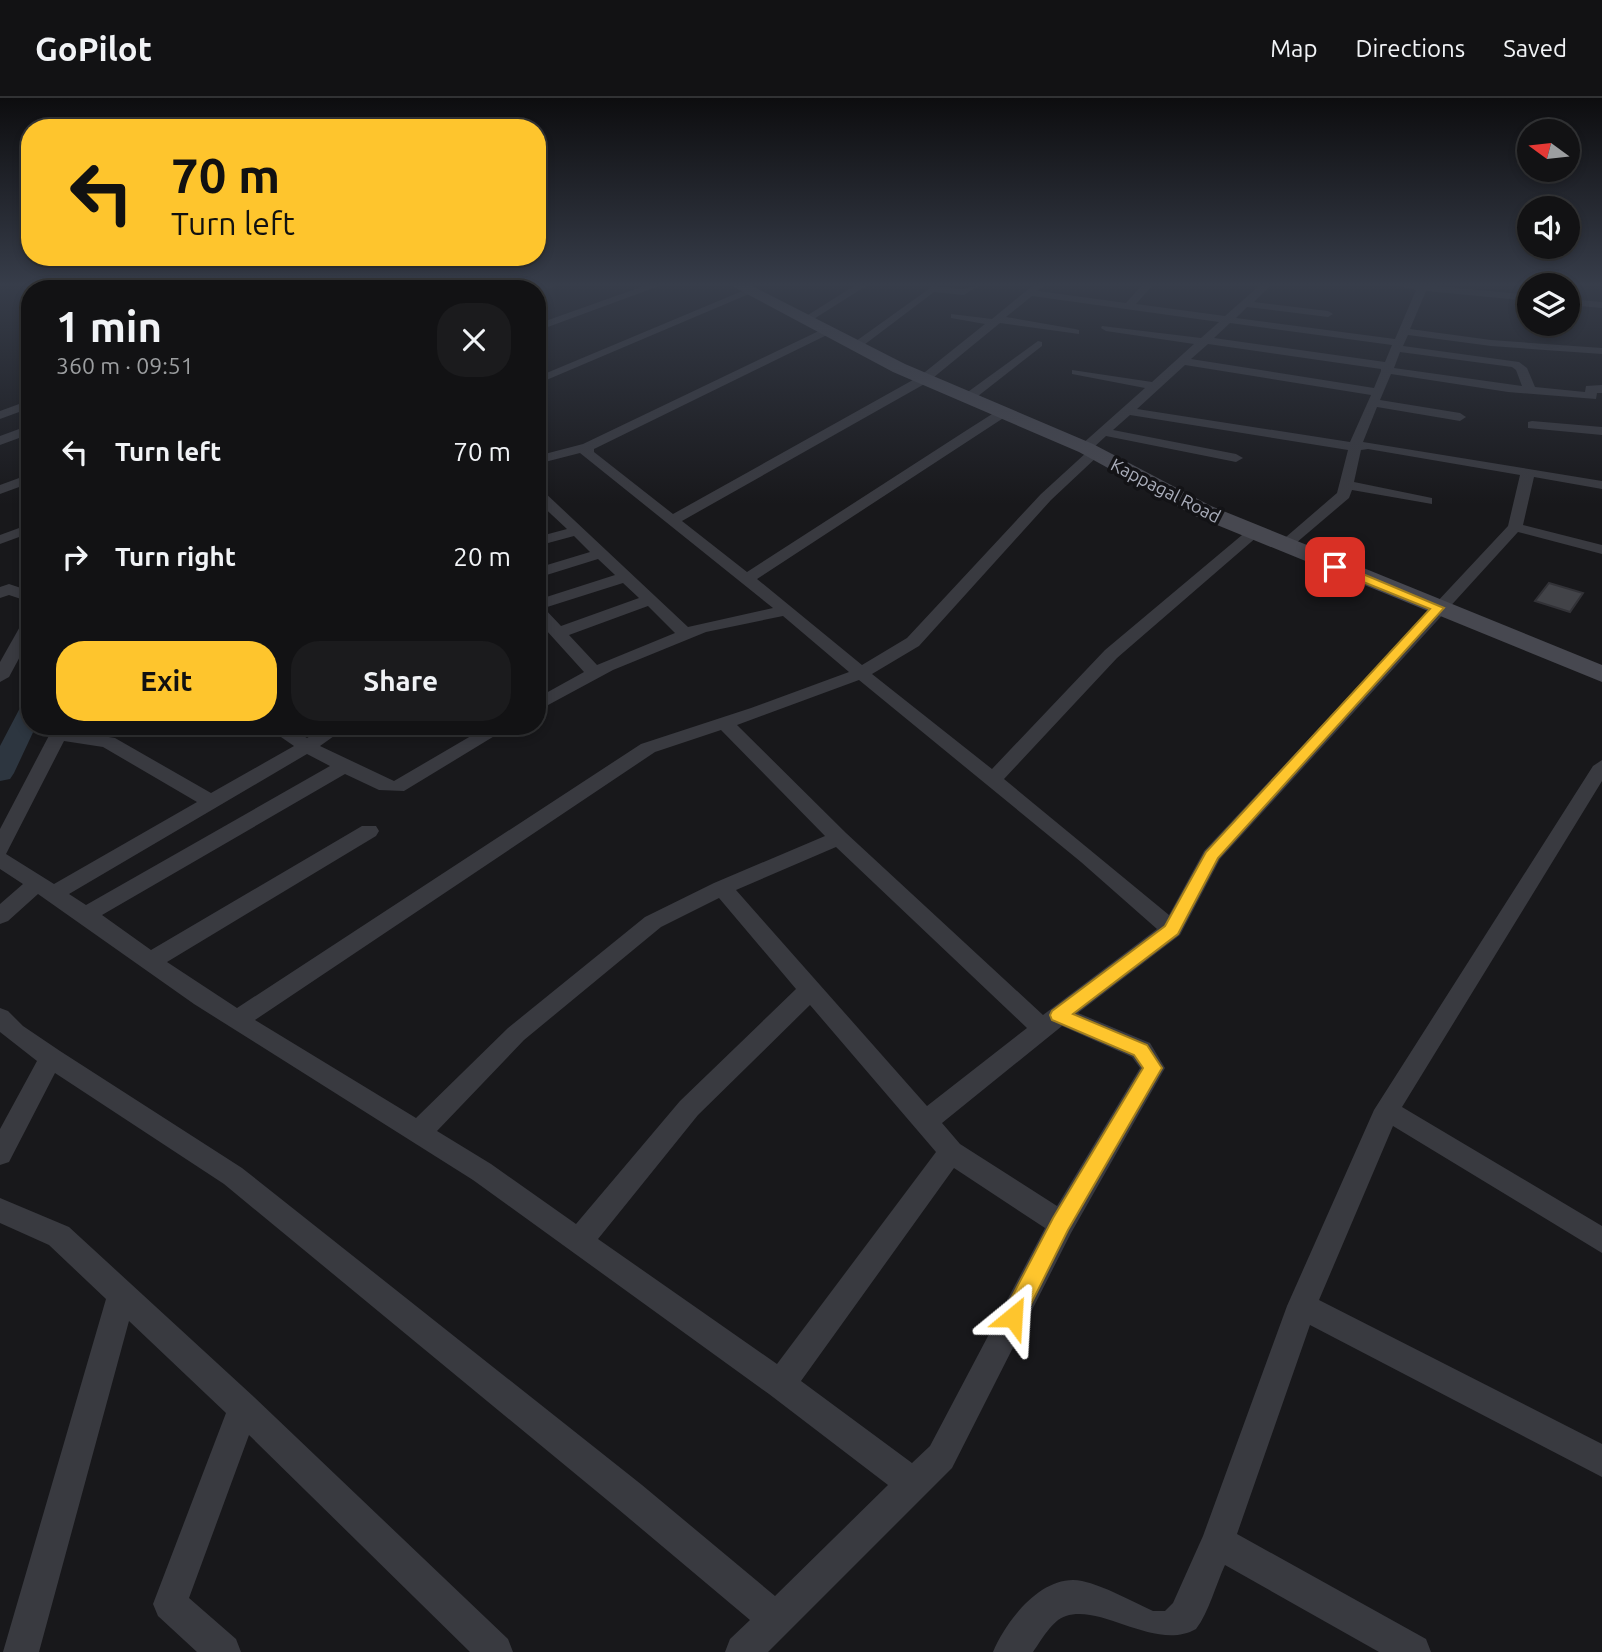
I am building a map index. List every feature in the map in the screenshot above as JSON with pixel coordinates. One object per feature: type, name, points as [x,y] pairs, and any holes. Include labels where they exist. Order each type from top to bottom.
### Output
[{"type":"main road","name":"Kappagal Road","points":[[882,359],[1090,450],[1203,511],[1253,533],[1602,674]]},
{"type":"street","points":[[546,377],[588,359]]},
{"type":"street","points":[[546,458],[588,447],[770,359]]},
{"type":"street","points":[[673,520],[924,379],[949,359]]},
{"type":"street","points":[[969,397],[1019,359]]},
{"type":"street","points":[[237,1020],[648,748],[861,673],[913,642],[1104,432],[1185,359]]},
{"type":"street","points":[[1322,359],[1530,390],[1597,393],[1602,408]]},
{"type":"street","points":[[1284,546],[1344,495],[1355,447],[1391,359]]},
{"type":"street","points":[[1487,359],[1515,364],[1521,369],[1530,390]]},
{"type":"street","points":[[1182,361],[1375,397],[1460,417]]},
{"type":"street","points":[[1076,372],[1154,386]]},
{"type":"street","points":[[0,415],[21,407]]},
{"type":"street","points":[[1127,411],[1355,447],[1368,445],[1602,485]]},
{"type":"street","points":[[747,579],[802,546],[944,448],[1003,412]]},
{"type":"street","points":[[1532,425],[1602,431]]},
{"type":"street","points":[[1104,432],[1236,458]]},
{"type":"street","points":[[0,441],[21,433]]},
{"type":"street","points":[[588,447],[587,453],[786,610],[991,781],[1088,857],[1172,930]]},
{"type":"street","points":[[925,1122],[1050,1022],[1172,930],[1211,856],[1515,527],[1528,472]]},
{"type":"street","points":[[0,490],[21,482]]},
{"type":"street","points":[[1346,485],[1427,501]]},
{"type":"street","points":[[546,501],[686,634]]},
{"type":"street","points":[[546,512],[555,510]]},
{"type":"street","points":[[1515,527],[1602,550]]},
{"type":"street","points":[[546,540],[578,531]]},
{"type":"street","points":[[0,540],[21,532]]},
{"type":"street","points":[[991,781],[1111,654],[1253,533]]},
{"type":"street","points":[[546,570],[601,553]]},
{"type":"street","points":[[546,607],[625,577]]},
{"type":"street","points":[[3,589],[21,594]]},
{"type":"street","points":[[558,634],[650,600]]},
{"type":"street","points":[[546,701],[594,672],[701,628],[786,610]]},
{"type":"street","points":[[546,620],[594,672]]},
{"type":"street","points":[[0,677],[21,639]]},
{"type":"street","points":[[725,723],[839,838],[1050,1022],[1141,1050],[1153,1068],[1061,1224],[941,1457],[774,1618],[743,1652]]},
{"type":"street","points":[[0,849],[58,735]]},
{"type":"street","points":[[77,735],[108,742],[212,802]]},
{"type":"street","points":[[289,735],[344,766],[386,786],[397,787],[487,735]]},
{"type":"street","points":[[0,916],[46,887],[212,802],[325,735]]},
{"type":"street","points":[[86,915],[344,766]]},
{"type":"street","points":[[1011,1652],[1043,1611],[1060,1599],[1082,1598],[1153,1628],[1172,1628],[1185,1615],[1218,1542],[1302,1306],[1387,1111],[1602,766]]},
{"type":"street","points":[[151,961],[369,831]]},
{"type":"street","points":[[418,1133],[516,1034],[653,922],[722,888],[839,838]]},
{"type":"street","points":[[0,859],[46,887],[237,1020],[482,1172],[780,1384],[913,1485]]},
{"type":"street","points":[[722,888],[951,1152],[1061,1224]]},
{"type":"street","points":[[579,1241],[689,1108],[810,990]]},
{"type":"street","points":[[0,1017],[15,1032],[51,1058],[233,1176],[630,1497],[774,1618]]},
{"type":"street","points":[[0,1154],[51,1058]]},
{"type":"street","points":[[1387,1111],[1602,1241]]},
{"type":"street","points":[[780,1384],[951,1152]]},
{"type":"street","points":[[0,1210],[59,1236],[243,1408],[495,1652]]},
{"type":"street","points":[[20,1652],[122,1294]]},
{"type":"street","points":[[1302,1306],[1602,1461]]},
{"type":"street","points":[[208,1646],[170,1604],[243,1408]]},
{"type":"street","points":[[1218,1542],[1413,1652]]},
{"type":"building","points":[[1549,583],[1583,593],[1570,612],[1535,601]]},
{"type":"waterway","points":[[0,773],[21,730]]},
{"type":"route","points":[[1013,1317],[1061,1224],[1153,1068],[1141,1050],[1059,1015],[1172,930],[1211,856],[1438,608],[1335,567]]}]
